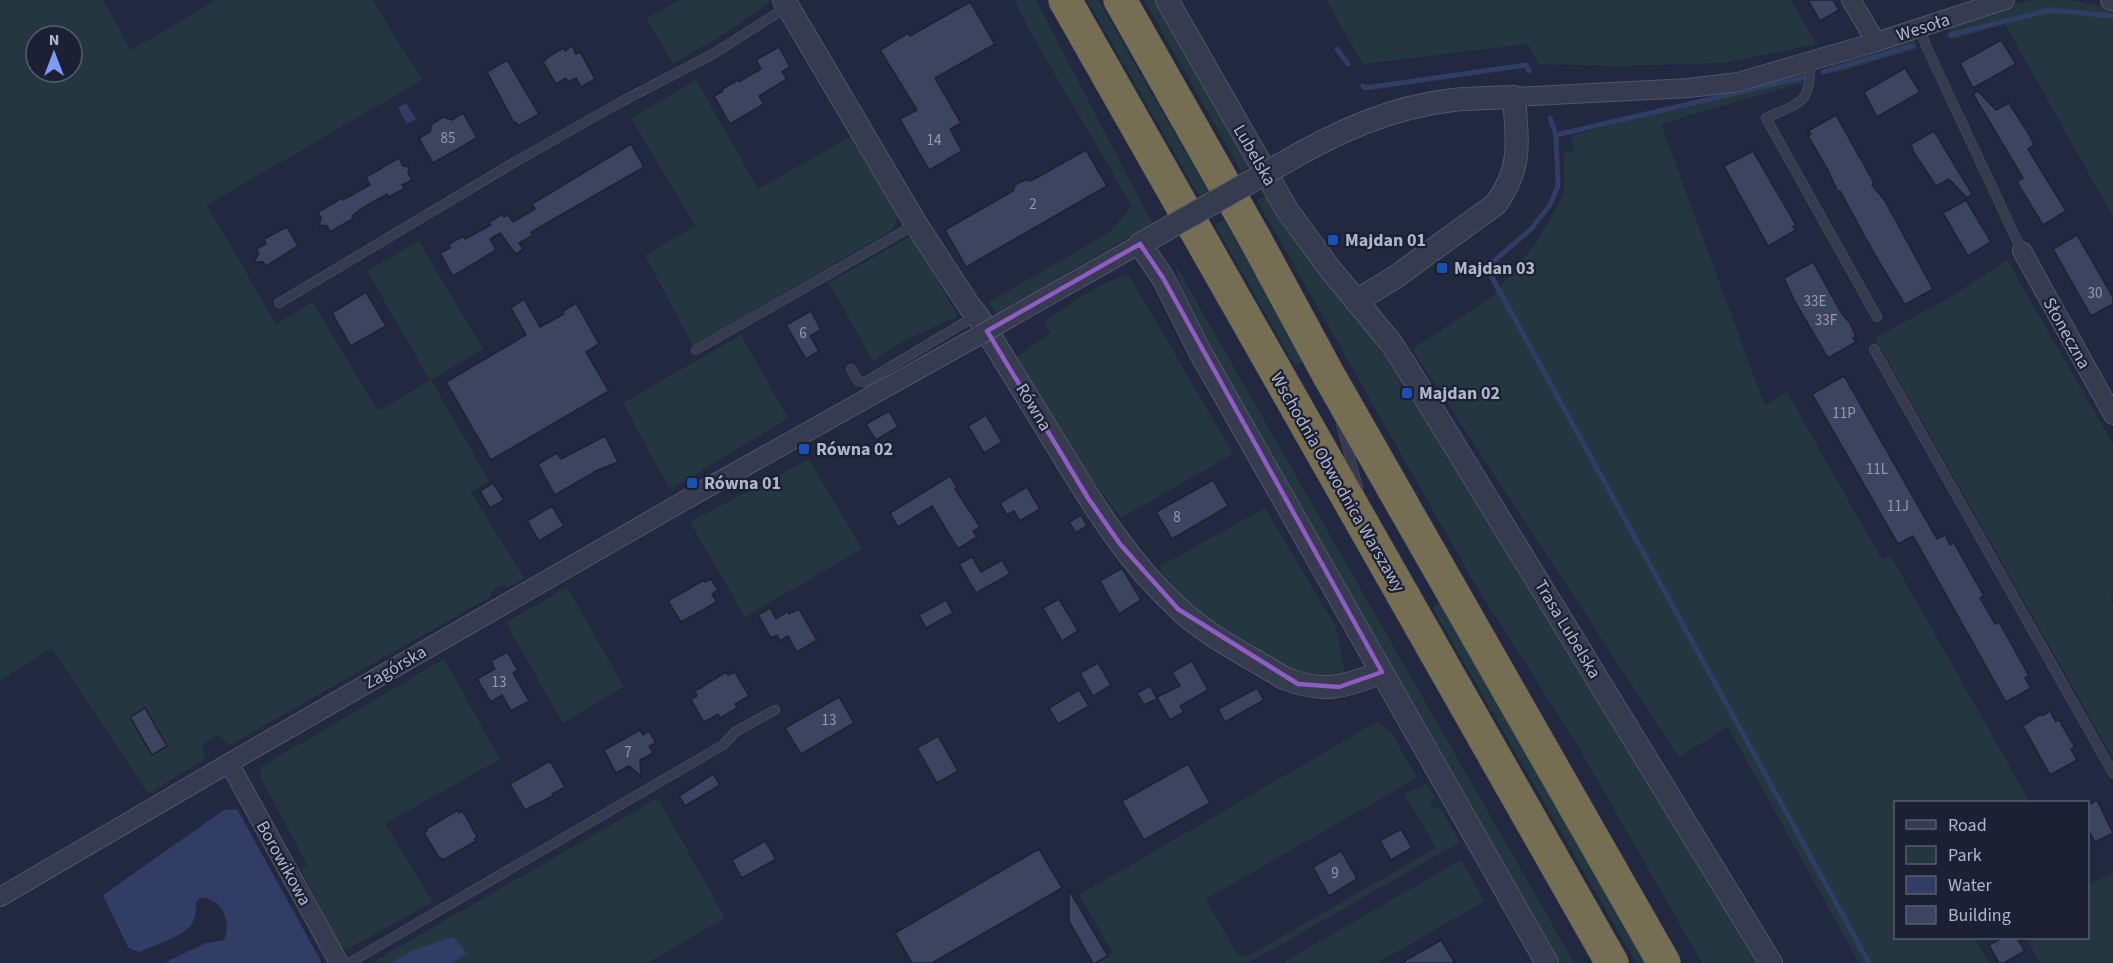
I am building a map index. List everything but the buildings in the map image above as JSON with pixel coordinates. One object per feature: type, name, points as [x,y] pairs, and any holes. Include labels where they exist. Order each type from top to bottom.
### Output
[{"type":"highway","name":"Wschodnia Obwodnica Warszawy","points":[[1065,0],[1612,963]]},
{"type":"highway","points":[[1120,0],[1254,237],[1328,374],[1664,963]]},
{"type":"street","name":"Lubelska","points":[[1167,0],[1287,210],[1356,301]]},
{"type":"street","points":[[1851,0],[1876,42]]},
{"type":"street","name":"Wesoła","points":[[1514,97],[1689,88],[1738,82],[1876,42],[2005,0]]},
{"type":"street","name":"Równa","points":[[786,3],[916,224],[970,307],[978,325],[1088,498],[1154,585],[1178,609],[1225,642],[1298,684],[1311,687],[1339,687],[1382,672]]},
{"type":"street","points":[[1356,301],[1403,271],[1496,204],[1507,188],[1516,162],[1514,97],[1453,100],[1393,113],[1337,134],[1144,242],[1199,350],[1547,963]]},
{"type":"street","name":"Zagórska","points":[[0,897],[792,440],[978,325],[1006,320],[1144,242]]},
{"type":"street","name":"Słoneczna","points":[[2022,251],[2113,415]]},
{"type":"street","name":"Trasa Lubelska","points":[[1356,301],[1391,343],[1409,371],[1771,963]]},
{"type":"street","name":"Borowikowa","points":[[229,763],[339,963]]},
{"type":"lane","points":[[279,303],[528,155],[617,104],[713,54],[786,3]]},
{"type":"lane","points":[[1920,28],[1926,46],[2022,251]]},
{"type":"lane","points":[[1811,60],[1809,88],[1804,98],[1766,118],[1877,317]]},
{"type":"lane","points":[[696,350],[916,224]]},
{"type":"lane","points":[[851,369],[858,381],[865,382],[978,325]]},
{"type":"lane","points":[[1874,349],[2113,773]]},
{"type":"lane","points":[[1328,374],[1372,543]]},
{"type":"lane","points":[[349,963],[723,745],[735,732],[775,710]]},
{"type":"highlighted area","points":[[1140,244],[1163,278],[1382,672],[1339,687],[1298,684],[1178,609],[1120,544],[1088,498],[987,331]]},
{"type":"green space","points":[[0,0],[103,0],[131,50],[216,0],[372,0],[422,80],[207,205],[276,324],[313,302],[378,411],[430,380],[367,271],[419,241],[483,349],[431,380],[489,481],[471,492],[524,578],[507,588],[502,585],[492,591],[490,597],[230,745],[219,735],[202,744],[205,759],[148,794],[52,648],[0,680]]},
{"type":"green space","points":[[680,0],[772,0],[727,32],[673,64],[646,18]]},
{"type":"green space","points":[[1015,0],[1036,0],[1152,223],[997,315],[989,302],[1110,232],[1132,206],[1030,32]]},
{"type":"green space","points":[[1087,0],[1098,0],[1208,191],[1199,196]]},
{"type":"green space","points":[[1144,0],[1158,0],[1252,165],[1241,171]]},
{"type":"green space","points":[[1326,0],[1791,0],[1816,44],[1724,63],[1619,66],[1539,64],[1528,44],[1363,64]]},
{"type":"green space","points":[[2032,0],[2069,0],[2113,8],[2113,217],[2005,24],[1950,40],[1949,24],[1964,17]]},
{"type":"green space","points":[[1915,39],[1917,49],[1835,73],[1829,64]]},
{"type":"green space","points":[[1800,72],[1804,82],[1661,124],[1765,406],[1787,392],[1882,560],[1890,555],[2029,801],[1894,801],[1894,939],[1976,939],[1989,963],[1859,963],[1728,727],[1679,757],[1412,349],[1493,296],[1536,243],[1564,194],[1564,153],[1574,152],[1571,136]]},
{"type":"green space","points":[[696,80],[758,189],[855,134],[900,213],[892,230],[693,346],[645,255],[695,226],[631,118]]},
{"type":"green space","points":[[1267,195],[1381,344],[1378,347],[1403,383],[1400,385],[1407,398],[1411,397],[1425,419],[1429,417],[1762,963],[1702,963],[1575,741],[1476,586],[1257,200]]},
{"type":"green space","points":[[1224,220],[1304,361],[1295,366],[1215,225]]},
{"type":"green space","points":[[913,235],[957,316],[902,342],[873,361],[829,283]]},
{"type":"green space","points":[[1167,250],[1574,963],[1556,963],[1208,344],[1181,291],[1175,265]]},
{"type":"green space","points":[[2007,260],[2113,444],[2113,597],[2110,599],[2113,604],[2113,758],[1875,338],[1950,297]]},
{"type":"green space","points":[[1129,275],[1233,454],[1121,518],[1060,435],[1015,358],[1051,333],[1044,322],[1097,287]]},
{"type":"green space","points":[[741,335],[788,418],[670,490],[623,403]]},
{"type":"green space","points":[[809,459],[862,549],[745,617],[690,522]]},
{"type":"green space","points":[[1265,508],[1336,627],[1345,675],[1302,674],[1247,645],[1199,614],[1160,571],[1162,565]]},
{"type":"green space","points":[[567,587],[624,687],[563,723],[506,623]]},
{"type":"green space","points":[[1441,602],[1647,963],[1636,963],[1432,607]]},
{"type":"green space","points":[[444,659],[500,759],[385,824],[433,902],[347,949],[340,946],[301,870],[308,866],[260,777],[261,767]]},
{"type":"green space","points":[[1377,722],[1391,732],[1417,778],[1206,899],[1237,954],[1248,956],[1436,848],[1404,794],[1426,784],[1436,798],[1430,802],[1434,809],[1440,807],[1460,842],[1256,959],[1244,963],[1095,963],[1113,953],[1079,895]]},
{"type":"green space","points":[[658,798],[725,918],[647,963],[371,963]]},
{"type":"green space","points":[[1461,860],[1485,901],[1377,963],[1282,963]]},
{"type":"green space","points":[[2113,872],[2113,963],[2040,963],[2027,939],[2089,939],[2089,885]]},
{"type":"water","points":[[406,103],[416,119],[407,124],[398,108]]},
{"type":"water","points":[[237,809],[322,963],[164,963],[206,943],[224,940],[227,926],[223,912],[214,902],[200,898],[196,902],[193,922],[187,929],[140,952],[128,947],[103,895],[224,810]]},
{"type":"water","points":[[453,937],[467,953],[451,963],[391,963],[411,951]]},
{"type":"waterway","points":[[1950,35],[2050,10],[2113,16]]},
{"type":"waterway","points":[[1823,72],[1912,46]]},
{"type":"waterway","points":[[1337,49],[1348,64]]},
{"type":"waterway","points":[[1363,86],[1365,88],[1526,65],[1529,71]]},
{"type":"waterway","points":[[1550,118],[1556,135],[1809,76]]},
{"type":"waterway","points":[[1556,135],[1558,186],[1550,205],[1531,229],[1494,261],[1489,272],[1869,963]]},
{"type":"place","name":"Majdan 01","points":[[1333,240]]},
{"type":"place","name":"Majdan 03","points":[[1442,268]]},
{"type":"place","name":"Majdan 02","points":[[1407,393]]},
{"type":"place","name":"Równa 02","points":[[804,449]]},
{"type":"place","name":"Równa 01","points":[[692,483]]}]
